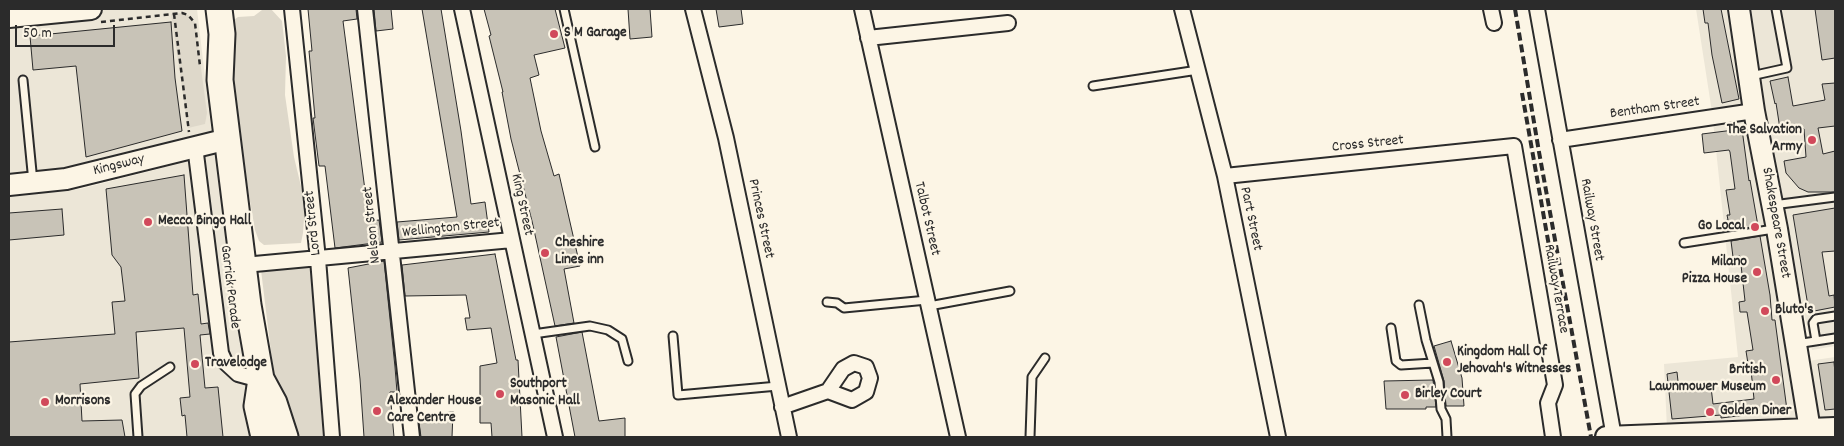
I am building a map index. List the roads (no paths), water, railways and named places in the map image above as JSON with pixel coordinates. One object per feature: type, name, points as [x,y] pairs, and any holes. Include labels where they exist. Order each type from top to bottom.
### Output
[{"type":"highway","points":[[204,9],[210,74],[228,139],[261,378],[257,406],[264,437]]},
{"type":"highway","points":[[210,74],[222,34],[219,9]]},
{"type":"highway","points":[[261,378],[274,403],[285,437]]},
{"type":"street","name":"Lord Street","points":[[292,9],[318,259],[332,437]]},
{"type":"street","name":"Nelson Street","points":[[365,9],[412,437]]},
{"type":"street","name":"King Street","points":[[462,9],[555,437]]},
{"type":"street","name":"Princes Street","points":[[692,9],[726,138],[789,437]]},
{"type":"street","name":"Talbot Street","points":[[862,9],[958,437]]},
{"type":"street","name":"Part Street","points":[[1182,9],[1225,176],[1278,437]]},
{"type":"street","points":[[1491,9],[1494,23]]},
{"type":"street","name":"Railway Street","points":[[1537,9],[1611,437]]},
{"type":"street","name":"Shakespeare Street","points":[[1739,9],[1748,76],[1777,229],[1810,433]]},
{"type":"street","points":[[9,17],[40,11],[94,15]]},
{"type":"street","points":[[868,38],[1008,23]]},
{"type":"street","name":"Bentham Street","points":[[1560,140],[1754,111]]},
{"type":"street","name":"Kingsway","points":[[9,185],[66,179],[192,141],[228,139]]},
{"type":"street","name":"Garrick Parade","points":[[192,141],[221,353],[226,362],[238,374],[261,378]]},
{"type":"street","name":"Cross Street","points":[[1225,176],[1514,146]]},
{"type":"street","name":"Railway Terrace","points":[[1514,146],[1555,385],[1548,403],[1553,437]]},
{"type":"street","name":"Wellington Street","points":[[244,265],[512,240]]},
{"type":"street","points":[[782,407],[828,392]]},
{"type":"street","points":[[1611,437],[1810,433],[1835,428]]},
{"type":"lane","points":[[564,9],[595,147]]},
{"type":"lane","points":[[1748,76],[1787,68],[1776,9]]},
{"type":"lane","points":[[1093,86],[1198,70]]},
{"type":"lane","points":[[23,80],[33,182]]},
{"type":"lane","points":[[1772,205],[1835,197]]},
{"type":"lane","points":[[1684,242],[1777,229]]},
{"type":"lane","points":[[827,302],[837,303],[844,308],[928,303],[1010,291]]},
{"type":"lane","points":[[1419,305],[1439,382],[1441,409],[1446,419],[1447,437]]},
{"type":"lane","points":[[1816,341],[1813,323],[1816,319],[1835,316]]},
{"type":"lane","points":[[533,334],[590,326],[608,330],[622,340],[628,361]]},
{"type":"lane","points":[[1391,328],[1396,361],[1401,365],[1433,363]]},
{"type":"lane","points":[[673,336],[678,395],[778,386]]},
{"type":"lane","points":[[1796,344],[1835,338]]},
{"type":"lane","points":[[1030,437],[1032,376],[1044,358]]},
{"type":"lane","points":[[138,437],[135,394],[141,386],[170,367]]},
{"type":"railway","points":[[1515,9],[1591,437]]},
{"type":"railway","points":[[1522,93],[1558,297]]},
{"type":"place","name":"S M Garage","points":[[554,34]]},
{"type":"place","name":"The Salvation Army","points":[[1812,140]]},
{"type":"place","name":"Mecca Bingo Hall","points":[[148,222]]},
{"type":"place","name":"Go Local","points":[[1755,227]]},
{"type":"place","name":"Cheshire Lines inn","points":[[545,253]]},
{"type":"place","name":"Milano Pizza House","points":[[1757,272]]},
{"type":"place","name":"Bluto's","points":[[1765,311]]},
{"type":"place","name":"Kingdom Hall Of Jehovah's Witnesses","points":[[1447,362]]},
{"type":"place","name":"Travelodge","points":[[195,364]]},
{"type":"place","name":"British Lawnmower Museum","points":[[1776,380]]},
{"type":"place","name":"Southport Masonic Hall","points":[[500,394]]},
{"type":"place","name":"Birley Court","points":[[1405,395]]},
{"type":"place","name":"Morrisons","points":[[45,402]]},
{"type":"place","name":"Alexander House Care Centre","points":[[377,411]]},
{"type":"place","name":"Golden Diner","points":[[1710,412]]}]
